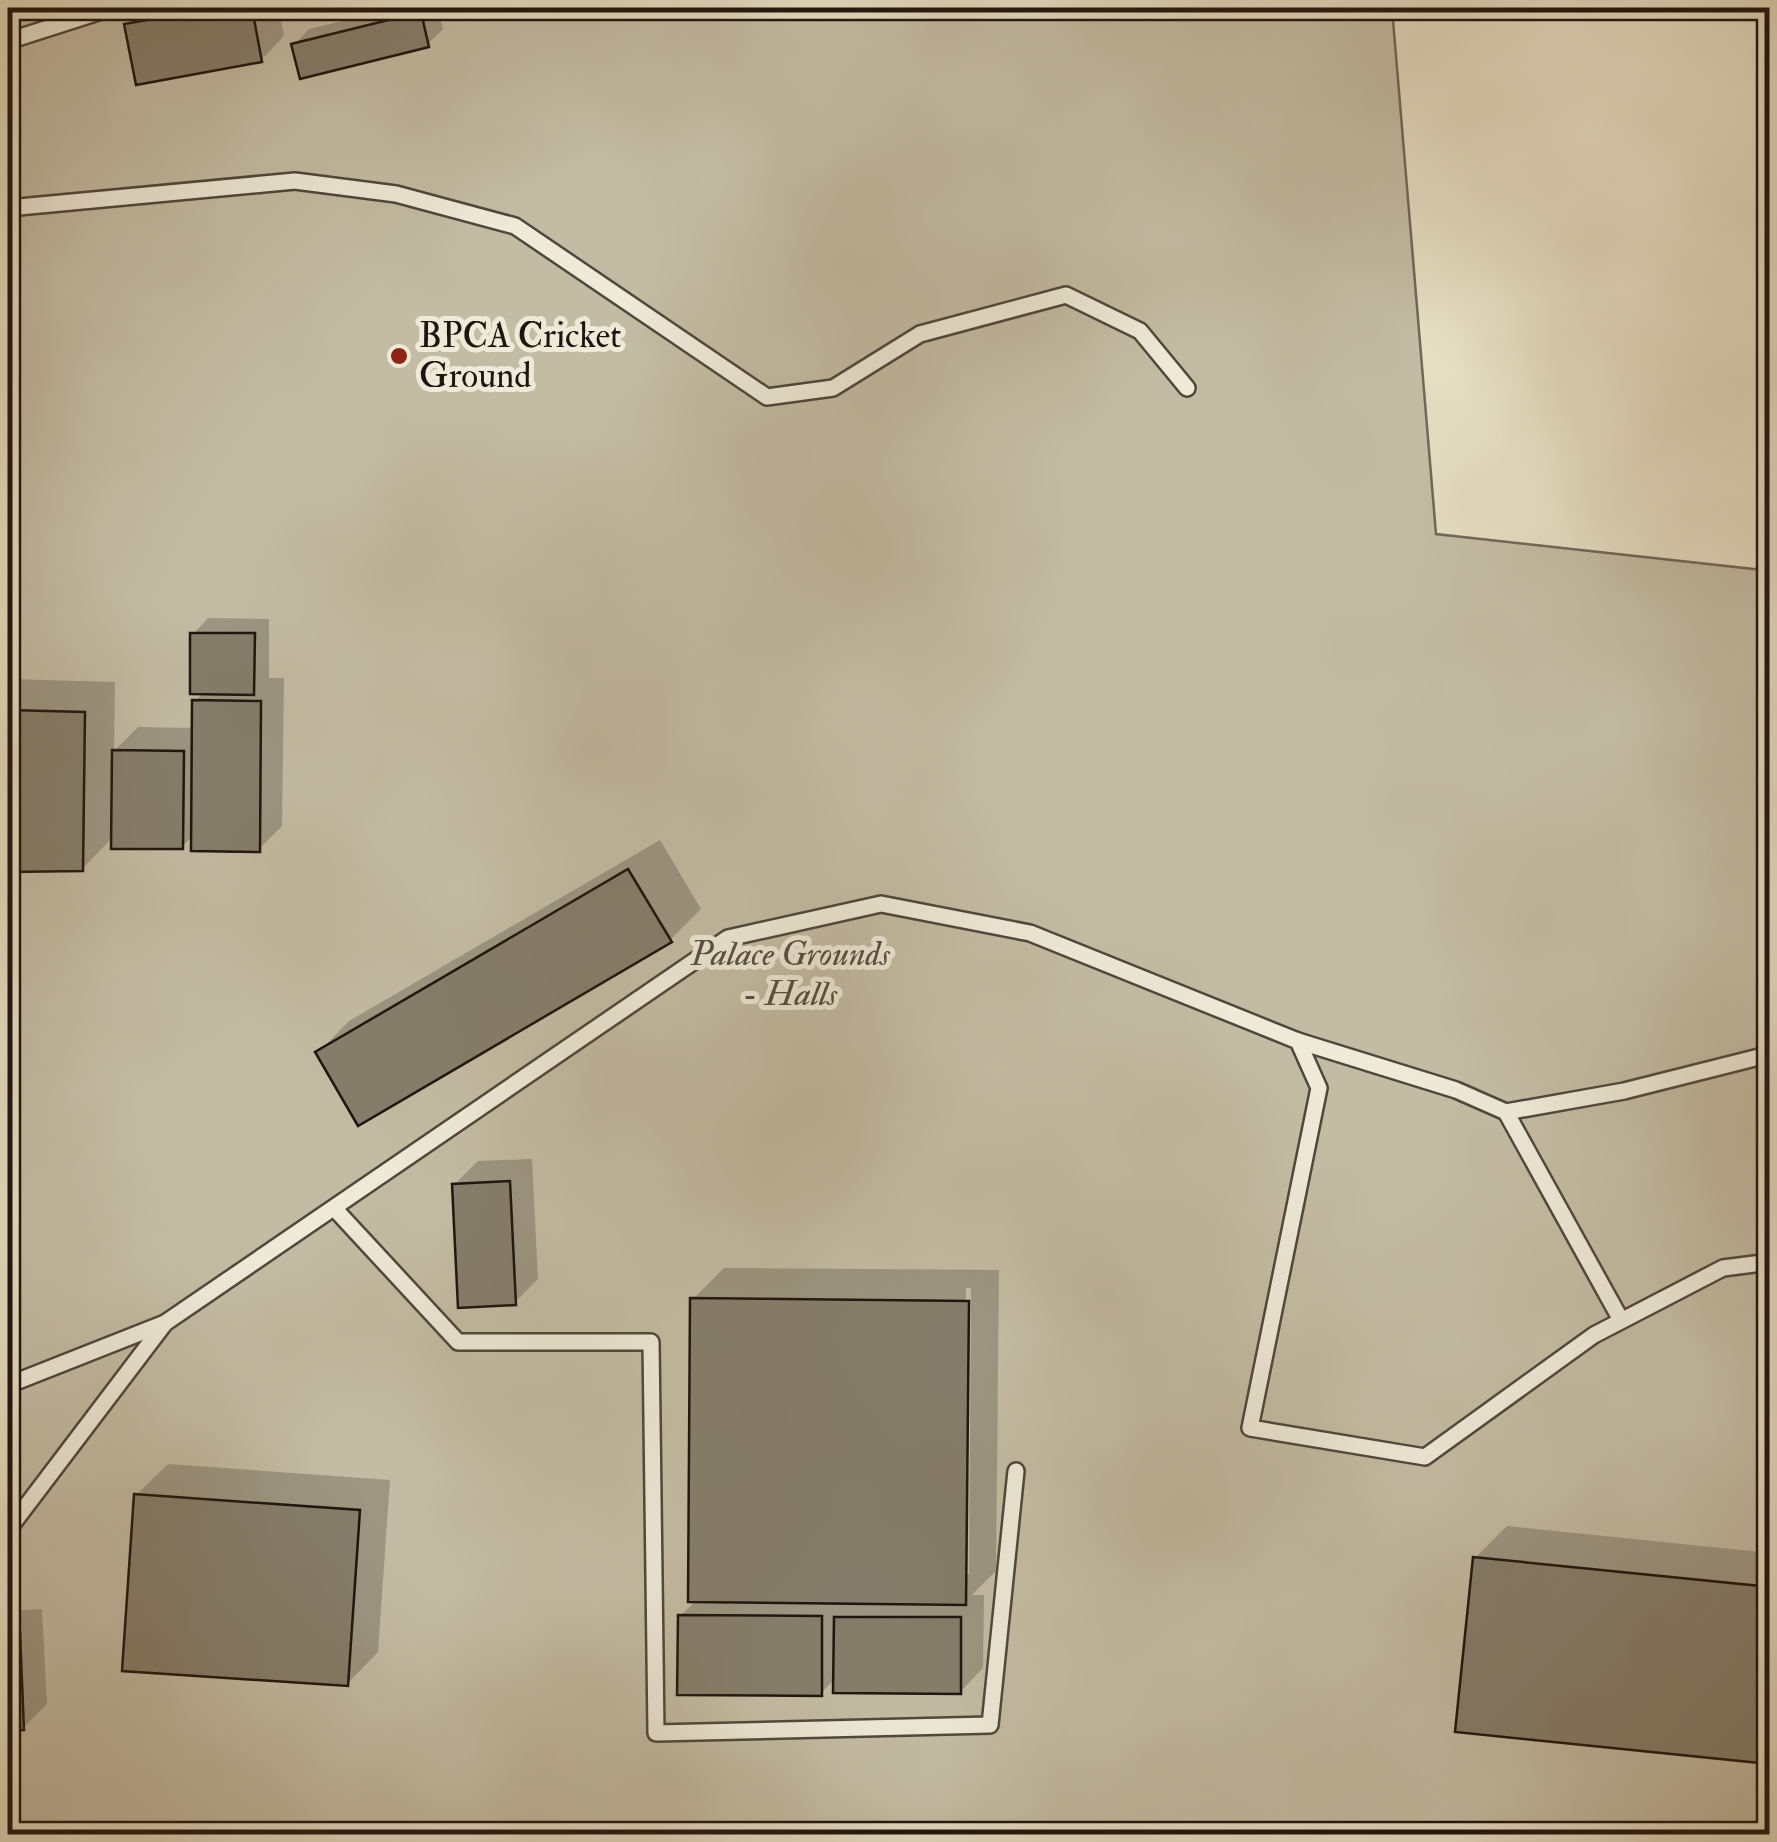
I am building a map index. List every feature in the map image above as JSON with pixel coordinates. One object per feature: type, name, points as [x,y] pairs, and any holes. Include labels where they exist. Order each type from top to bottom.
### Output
[{"type":"lane","points":[[8,40],[111,8]]},
{"type":"lane","points":[[8,208],[295,181],[396,194],[515,226],[767,397],[833,388],[920,334],[1066,295],[1140,331],[1187,388]]},
{"type":"lane","points":[[8,1385],[165,1323],[728,938],[881,904],[1030,932],[1298,1041],[1456,1090],[1506,1112],[1624,1092],[1770,1058]]},
{"type":"lane","points":[[1298,1041],[1320,1088],[1250,1428],[1425,1457],[1594,1335],[1723,1268],[1770,1262]]},
{"type":"lane","points":[[1506,1112],[1622,1320]]},
{"type":"lane","points":[[334,1208],[458,1342],[651,1342],[656,1734],[990,1726],[1016,1471]]},
{"type":"lane","points":[[8,1530],[165,1323]]},
{"type":"green space","name":"Palace Grounds - Halls","points":[[8,8],[1392,8],[1436,534],[1762,570],[1770,670],[1769,1834],[8,1834]]},
{"type":"building","points":[[216,8],[252,8],[262,62],[136,85],[124,24]]},
{"type":"building","points":[[421,12],[429,47],[300,79],[291,44]]},
{"type":"building","points":[[190,633],[255,633],[254,695],[190,694]]},
{"type":"building","points":[[192,700],[261,701],[260,852],[191,851]]},
{"type":"building","points":[[8,710],[85,712],[83,871],[8,872]]},
{"type":"building","points":[[112,750],[184,751],[183,849],[111,849]]},
{"type":"building","points":[[628,869],[672,942],[358,1126],[315,1052]]},
{"type":"building","points":[[510,1181],[516,1305],[458,1308],[452,1184]]},
{"type":"building","points":[[690,1298],[969,1301],[966,1605],[688,1602]]},
{"type":"building","points":[[134,1494],[360,1510],[348,1686],[122,1671]]},
{"type":"building","points":[[1473,1557],[1770,1587],[1770,1764],[1455,1732]]},
{"type":"building","points":[[678,1615],[822,1616],[822,1696],[677,1695]]},
{"type":"building","points":[[834,1617],[961,1617],[961,1694],[833,1693]]},
{"type":"building","points":[[8,1632],[20,1632],[24,1730],[8,1731]]},
{"type":"place","name":"BPCA Cricket Ground","points":[[399,356]]}]
